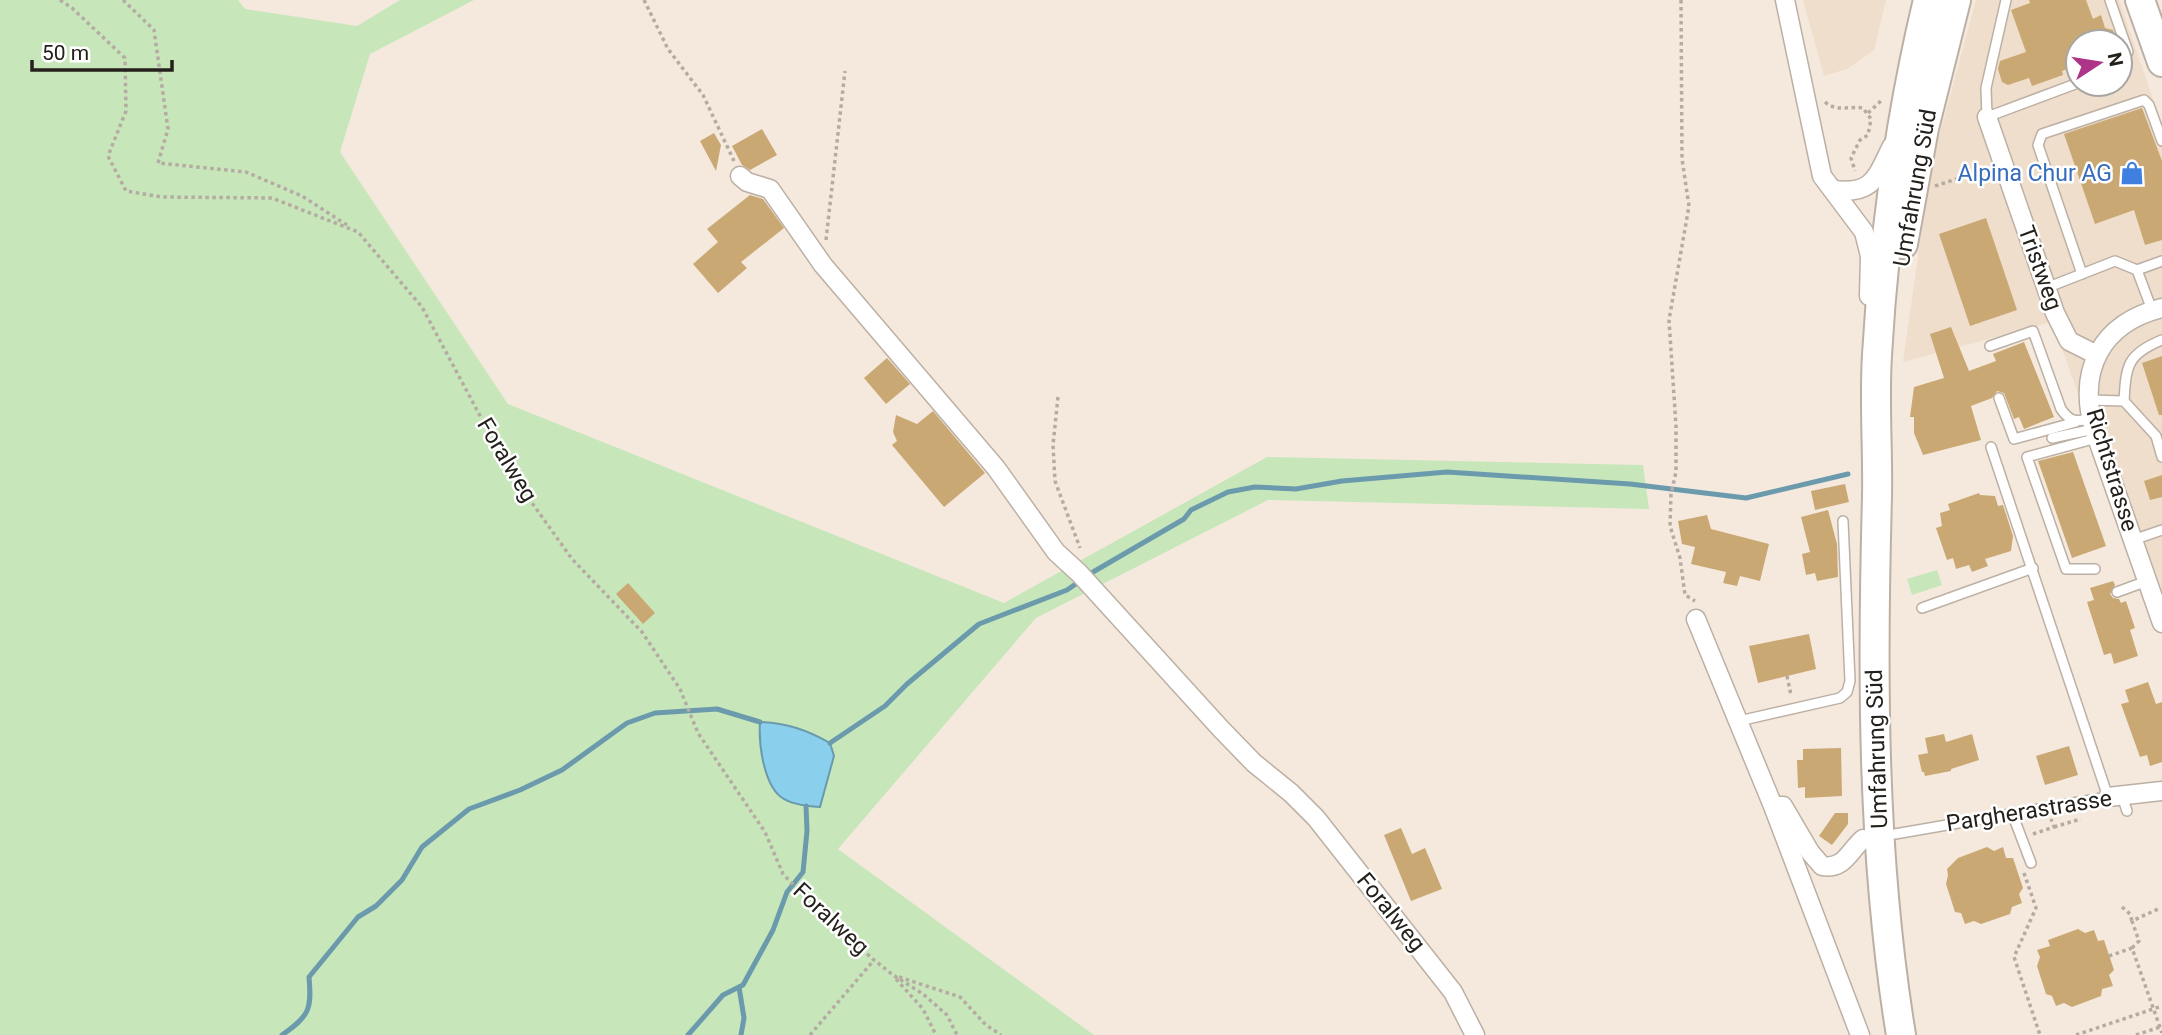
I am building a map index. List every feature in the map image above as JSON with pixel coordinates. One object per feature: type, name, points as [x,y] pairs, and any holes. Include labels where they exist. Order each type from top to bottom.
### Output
[{"type":"main road","name":"Umfahrung Süd","points":[[1901,1035],[1889,940],[1878,800],[1874,609],[1876,358],[1894,170],[1928,0]]},
{"type":"main road","name":"Umfahrung Süd","points":[[1877,462],[1903,247],[1924,128],[1956,0]]},
{"type":"main road","points":[[2140,0],[2162,62]]},
{"type":"street","points":[[1785,0],[1822,176],[1864,232],[1870,257],[1868,327],[1876,358]]},
{"type":"street","name":"Tristweg","points":[[1987,117],[2046,288],[2068,341],[2097,355]]},
{"type":"street","points":[[1833,190],[1851,192],[1873,183],[1901,128]]},
{"type":"street","name":"Foralweg","points":[[740,176],[747,182],[770,188],[823,265],[996,468],[1056,552],[1078,572],[1254,763],[1291,793],[1316,818],[1453,992],[1475,1035]]},
{"type":"street","name":"Richtstrasse","points":[[2157,309],[2137,316],[2105,340],[2097,355],[2089,388],[2089,427],[2161,615]]},
{"type":"street","points":[[1696,610],[1860,1035]]},
{"type":"street","name":"Pargherastrasse","points":[[2119,801],[2162,791]]},
{"type":"street","points":[[1773,806],[1783,806],[1810,852],[1822,866],[1842,863],[1863,839]]},
{"type":"lane","points":[[2006,0],[1986,88],[1987,117],[2064,88]]},
{"type":"lane","points":[[2110,0],[2120,28]]},
{"type":"lane","points":[[2082,274],[2038,145],[2042,134],[2144,100],[2149,105],[2162,141]]},
{"type":"lane","points":[[2046,288],[2115,261],[2137,270],[2157,309]]},
{"type":"lane","points":[[2137,270],[2162,261]]},
{"type":"lane","points":[[1990,345],[2033,331],[2061,409],[2067,418],[2089,427]]},
{"type":"lane","points":[[2124,401],[2125,373],[2131,358],[2147,346],[2162,340]]},
{"type":"lane","points":[[1999,398],[2014,439],[2089,427]]},
{"type":"lane","points":[[2090,400],[2124,401],[2156,436],[2162,457]]},
{"type":"lane","points":[[2052,438],[2089,427]]},
{"type":"lane","points":[[2089,427],[2027,457],[2066,569],[2095,569]]},
{"type":"lane","points":[[1991,447],[2119,801]]},
{"type":"lane","points":[[1739,721],[1840,698],[1847,692],[1850,681],[1843,521]]},
{"type":"lane","points":[[2133,540],[2162,530]]},
{"type":"lane","points":[[1922,608],[2033,568]]},
{"type":"lane","points":[[2117,592],[2147,580]]},
{"type":"lane","name":"Pargherastrasse","points":[[1895,834],[2012,813],[2119,801]]},
{"type":"lane","points":[[2012,813],[2031,863]]},
{"type":"path","name":"Foralweg","points":[[60,0],[125,58],[126,111],[108,156],[126,191],[162,197],[272,198],[358,232],[422,307],[510,472],[572,559],[642,632],[684,698],[698,733],[765,832],[784,875],[874,960],[923,994],[947,1015],[957,1035]]},
{"type":"path","points":[[122,0],[154,30],[168,129],[158,163],[246,172],[302,196],[358,232]]},
{"type":"path","points":[[644,0],[668,49],[703,95],[740,176]]},
{"type":"path","points":[[1681,0],[1682,159],[1689,206],[1669,320],[1676,426],[1670,526],[1680,558],[1685,595],[1696,610]]},
{"type":"path","points":[[823,265],[845,71]]},
{"type":"path","points":[[1824,102],[1838,109],[1863,107],[1868,113],[1872,126],[1868,135],[1854,148],[1851,158],[1858,176]]},
{"type":"path","points":[[1929,186],[1945,184],[2003,164]]},
{"type":"path","points":[[1058,397],[1053,445],[1055,481],[1082,553],[1078,572]]},
{"type":"path","points":[[1787,676],[1793,708]]},
{"type":"path","points":[[2050,828],[2081,819]]},
{"type":"path","points":[[2024,872],[2036,908],[2014,957],[2040,1035]]},
{"type":"path","points":[[2109,956],[2132,948],[2139,942],[2130,914],[2122,907]]},
{"type":"path","points":[[2132,921],[2158,909]]},
{"type":"path","points":[[2132,948],[2162,1033]]},
{"type":"path","points":[[810,1035],[874,960]]},
{"type":"path","points":[[893,975],[923,1009],[936,1035]]},
{"type":"path","points":[[893,975],[960,997],[986,1026],[1001,1035]]},
{"type":"path","points":[[2076,1035],[2162,1006]]},
{"type":"path","points":[[2136,1035],[2161,1026]]},
{"type":"shaded area","points":[[1803,0],[1886,0],[1874,50],[1847,69],[1824,76]]},
{"type":"shaded area","points":[[1976,0],[2119,0],[2129,28],[2064,28],[2064,98],[2134,98],[2134,44],[2162,125],[2162,623],[2052,322],[1903,362],[1931,166]]},
{"type":"green space","points":[[0,0],[238,0],[245,9],[357,26],[400,0],[474,0],[370,54],[340,152],[508,404],[1004,603],[1267,457],[1643,465],[1649,509],[1268,500],[1036,618],[838,849],[1094,1035],[0,1035]]},
{"type":"green space","points":[[1937,570],[1942,585],[1912,595],[1907,579]]},
{"type":"water","points":[[760,722],[796,728],[830,743],[834,756],[820,807],[788,801],[775,791],[763,761]]},
{"type":"building","points":[[2029,0],[2086,0],[2093,19],[2101,15],[2105,28],[2064,28],[2063,75],[2032,86],[2029,78],[2008,85],[2002,82],[1998,69],[2000,61],[2026,52],[2011,10],[2030,3]]},
{"type":"building","points":[[2142,108],[2162,161],[2162,240],[2145,245],[2134,210],[2095,224],[2064,134]]},
{"type":"building","points":[[762,129],[777,155],[750,170],[742,165],[732,146]]},
{"type":"building","points":[[714,133],[721,145],[716,171],[700,141]]},
{"type":"building","points":[[750,195],[763,199],[784,228],[741,262],[747,268],[718,293],[693,264],[718,242],[707,229]]},
{"type":"building","points":[[1986,218],[2017,310],[1970,326],[1939,234]]},
{"type":"building","points":[[1951,327],[1969,371],[1996,361],[1993,354],[2024,342],[2054,417],[2024,429],[2019,417],[2014,419],[2004,393],[1997,391],[1992,398],[1971,406],[1981,440],[1923,455],[1914,433],[1914,417],[1910,417],[1914,387],[1944,378],[1930,334]]},
{"type":"building","points":[[2162,356],[2162,415],[2159,415],[2142,363]]},
{"type":"building","points":[[887,358],[910,384],[886,404],[864,378]]},
{"type":"building","points":[[933,411],[985,473],[944,507],[892,445],[897,441],[893,432],[896,415],[917,424]]},
{"type":"building","points":[[2073,452],[2106,546],[2072,558],[2038,461]]},
{"type":"building","points":[[2162,475],[2162,497],[2150,500],[2144,481]]},
{"type":"building","points":[[1845,484],[1849,502],[1815,510],[1811,491]]},
{"type":"building","points":[[1979,493],[1995,496],[1998,506],[2003,505],[2013,536],[2011,551],[1985,559],[1988,566],[1972,572],[1969,565],[1956,569],[1953,558],[1947,560],[1936,528],[1942,526],[1940,513],[1950,510],[1948,504]]},
{"type":"building","points":[[1828,510],[1837,544],[1838,577],[1817,581],[1815,573],[1806,575],[1802,554],[1810,552],[1801,517]]},
{"type":"building","points":[[1707,515],[1711,529],[1769,544],[1760,581],[1740,576],[1737,586],[1723,583],[1726,572],[1691,564],[1695,547],[1682,544],[1678,521]]},
{"type":"building","points":[[2113,581],[2115,585],[2110,594],[2121,603],[2126,601],[2135,628],[2130,630],[2138,656],[2114,664],[2111,653],[2104,655],[2087,602],[2094,600],[2090,588]]},
{"type":"building","points":[[628,583],[655,613],[643,624],[616,594]]},
{"type":"building","points":[[1809,634],[1816,669],[1758,683],[1749,646]]},
{"type":"building","points":[[2148,682],[2156,704],[2162,702],[2162,762],[2150,766],[2147,755],[2140,757],[2121,704],[2129,702],[2125,690]]},
{"type":"building","points":[[1944,734],[1946,742],[1972,734],[1979,760],[1951,771],[1925,776],[1918,755],[1928,753],[1925,738]]},
{"type":"building","points":[[2069,746],[2078,775],[2045,785],[2036,756]]},
{"type":"building","points":[[1841,748],[1842,796],[1805,798],[1805,787],[1798,788],[1797,760],[1803,760],[1803,749]]},
{"type":"building","points":[[1835,813],[1848,813],[1848,824],[1832,845],[1819,836]]},
{"type":"building","points":[[1401,828],[1412,854],[1425,848],[1442,889],[1411,901],[1384,835]]},
{"type":"building","points":[[1987,847],[1994,851],[2003,847],[2006,858],[2013,858],[2023,888],[2019,894],[2022,903],[2012,907],[2010,914],[1981,924],[1974,921],[1965,924],[1961,913],[1955,912],[1946,884],[1947,869],[1958,858]]},
{"type":"building","points":[[2078,929],[2085,933],[2094,930],[2098,941],[2104,940],[2114,970],[2109,975],[2113,986],[2102,989],[2101,996],[2072,1007],[2064,1003],[2056,1006],[2052,996],[2046,994],[2037,966],[2040,957],[2037,950],[2050,946],[2048,940]]},
{"type":"waterway","points":[[830,743],[885,706],[907,684],[979,624],[1067,590],[1184,519],[1191,510],[1228,492],[1255,487],[1296,489],[1342,481],[1447,472],[1630,484],[1746,498],[1848,474]]},
{"type":"waterway","points":[[282,1035],[298,1023],[307,1011],[310,997],[309,977],[358,917],[376,906],[402,880],[422,847],[469,809],[520,790],[562,770],[627,723],[655,713],[717,709],[760,722]]},
{"type":"waterway","points":[[688,1035],[723,995],[743,985],[773,930],[787,892],[803,872],[807,831],[806,806]]},
{"type":"waterway","points":[[739,987],[744,1018],[741,1035]]},
{"type":"place","name":"Alpina Chur AG","points":[[2132,173]]}]
